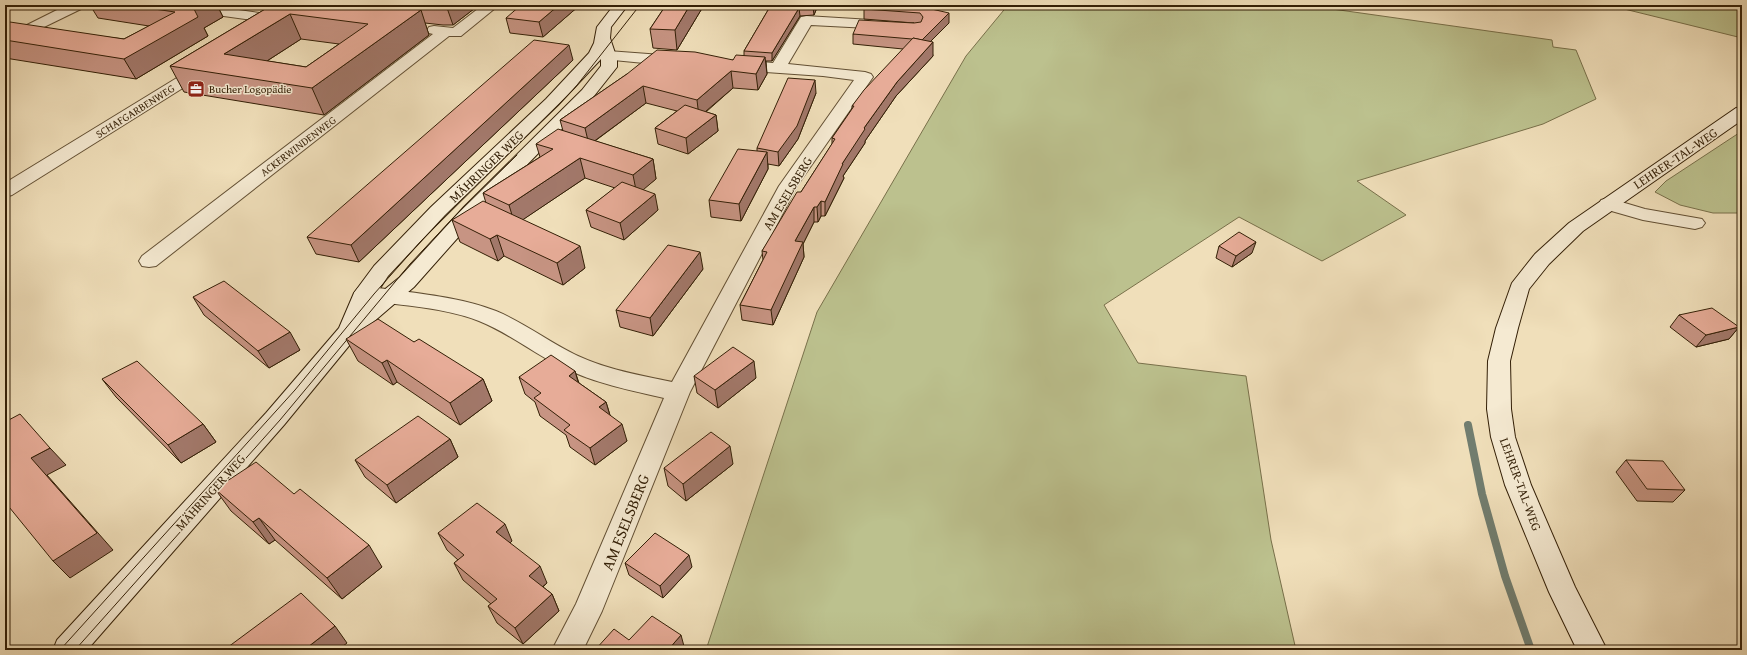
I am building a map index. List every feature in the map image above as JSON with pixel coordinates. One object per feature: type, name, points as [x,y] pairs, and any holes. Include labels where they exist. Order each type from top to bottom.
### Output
[{"type":"street","points":[[5,42],[78,5]]},
{"type":"street","points":[[173,5],[288,17],[263,31]]},
{"type":"street","name":"ACKERWINDENWEG","points":[[148,261],[447,34],[492,5]]},
{"type":"street","name":"MÄHRINGER WEG","points":[[349,331],[365,293],[381,271],[418,232],[602,55],[604,27],[621,5]]},
{"type":"street","points":[[778,68],[806,20],[904,27]]},
{"type":"street","points":[[419,31],[447,34]]},
{"type":"street","points":[[602,55],[690,62]]},
{"type":"street","name":"MÄHRINGER WEG","points":[[68,650],[280,413],[349,331],[407,282],[471,211],[588,93],[606,72],[609,63],[602,55]]},
{"type":"street","name":"SCHAFGARBENWEG","points":[[5,191],[218,59]]},
{"type":"street","name":"AM ESELSBERG","points":[[566,650],[588,611],[678,392],[788,186],[830,125],[865,78],[823,71],[721,64]]},
{"type":"street","name":"LEHRER-TAL-WEG","points":[[1592,650],[1563,592],[1518,485],[1503,437],[1499,409],[1499,361],[1519,288],[1542,259],[1576,227],[1742,112]]},
{"type":"street","points":[[1608,204],[1643,214],[1695,223]]},
{"type":"street","points":[[365,293],[448,305],[486,316],[503,323],[580,367],[619,379],[678,392]]},
{"type":"green space","points":[[1008,5],[1304,5],[1552,40],[1553,47],[1576,50],[1596,99],[1543,124],[1357,181],[1406,215],[1322,261],[1239,217],[1104,305],[1138,363],[1246,376],[1271,540],[1296,650],[706,650],[817,312],[966,56]]},
{"type":"green space","points":[[1608,5],[1742,5],[1742,38]]},
{"type":"green space","points":[[1742,131],[1742,213],[1713,213],[1680,205],[1655,192],[1666,181]]},
{"type":"building","points":[[127,5],[202,5],[194,9],[198,17],[124,59],[5,40],[5,25],[10,22],[124,39],[175,12]]},
{"type":"building","points":[[272,5],[382,5],[421,10],[312,88],[170,66]],"holes":[[[290,14],[368,24],[306,67],[224,54]]]},
{"type":"building","points":[[521,5],[559,5],[539,22],[506,18]]},
{"type":"building","points":[[666,5],[690,5],[675,30],[650,29]]},
{"type":"building","points":[[771,5],[814,5],[813,7],[799,8],[772,53],[744,51]]},
{"type":"building","points":[[866,5],[914,5],[949,13],[922,40],[913,38],[853,34],[859,20],[914,23],[921,22],[923,17],[920,13],[864,9]]},
{"type":"building","points":[[913,38],[933,42],[897,82],[864,128],[865,129],[842,164],[825,202],[821,201],[817,207],[814,207],[795,241],[803,242],[771,310],[740,305],[767,252],[762,251],[797,192],[801,192],[835,139],[832,138],[854,106],[852,106],[864,90]]},
{"type":"building","points":[[534,40],[569,45],[351,245],[307,237]]},
{"type":"building","points":[[657,50],[695,52],[733,60],[736,55],[765,57],[756,74],[731,71],[697,100],[643,86],[585,128],[560,120],[627,74]]},
{"type":"building","points":[[788,78],[815,80],[797,126],[778,152],[757,148]]},
{"type":"building","points":[[685,105],[716,115],[686,138],[655,128]]},
{"type":"building","points":[[558,129],[653,159],[633,175],[580,158],[509,205],[483,193],[553,149],[536,144]]},
{"type":"building","points":[[738,149],[767,152],[739,204],[709,200]]},
{"type":"building","points":[[622,182],[655,194],[620,223],[586,210]]},
{"type":"building","points":[[483,201],[580,246],[557,263],[497,235],[490,239],[452,220]]},
{"type":"building","points":[[1239,232],[1256,242],[1236,256],[1219,246]]},
{"type":"building","points":[[668,245],[700,252],[650,318],[616,310]]},
{"type":"building","points":[[224,281],[290,332],[258,351],[193,297]]},
{"type":"building","points":[[1712,308],[1739,327],[1706,335],[1679,315]]},
{"type":"building","points":[[378,319],[414,342],[419,339],[483,379],[450,403],[387,360],[382,363],[346,339]]},
{"type":"building","points":[[733,347],[754,361],[715,390],[694,376]]},
{"type":"building","points":[[551,355],[575,371],[569,376],[606,402],[599,407],[622,424],[590,448],[564,430],[570,425],[534,398],[541,393],[519,377]]},
{"type":"building","points":[[137,361],[203,424],[168,445],[102,379]]},
{"type":"building","points":[[20,414],[50,448],[31,458],[97,533],[53,561],[5,502],[5,422]]},
{"type":"building","points":[[418,416],[450,439],[387,485],[355,460]]},
{"type":"building","points":[[711,432],[730,446],[683,484],[664,468]]},
{"type":"building","points":[[1626,460],[1663,461],[1685,490],[1647,489]]},
{"type":"building","points":[[256,462],[294,494],[300,489],[369,545],[327,578],[259,518],[253,522],[215,489]]},
{"type":"building","points":[[477,503],[505,524],[496,532],[540,566],[529,576],[552,594],[515,628],[488,606],[497,599],[454,563],[464,555],[438,533]]},
{"type":"building","points":[[655,533],[689,555],[660,586],[625,563]]},
{"type":"building","points":[[301,593],[335,626],[304,650],[224,650]]},
{"type":"building","points":[[652,616],[681,635],[668,650],[595,650],[614,629],[629,640]]},
{"type":"waterway","points":[[1468,425],[1482,494],[1505,576],[1531,650]]},
{"type":"tram line","points":[[60,650],[295,390],[374,294],[422,240],[574,89],[640,5]]},
{"type":"tram line","points":[[75,650],[280,420],[410,264],[453,218],[517,155]]},
{"type":"place","name":"Bucher Logopädie","points":[[196,89]]}]
